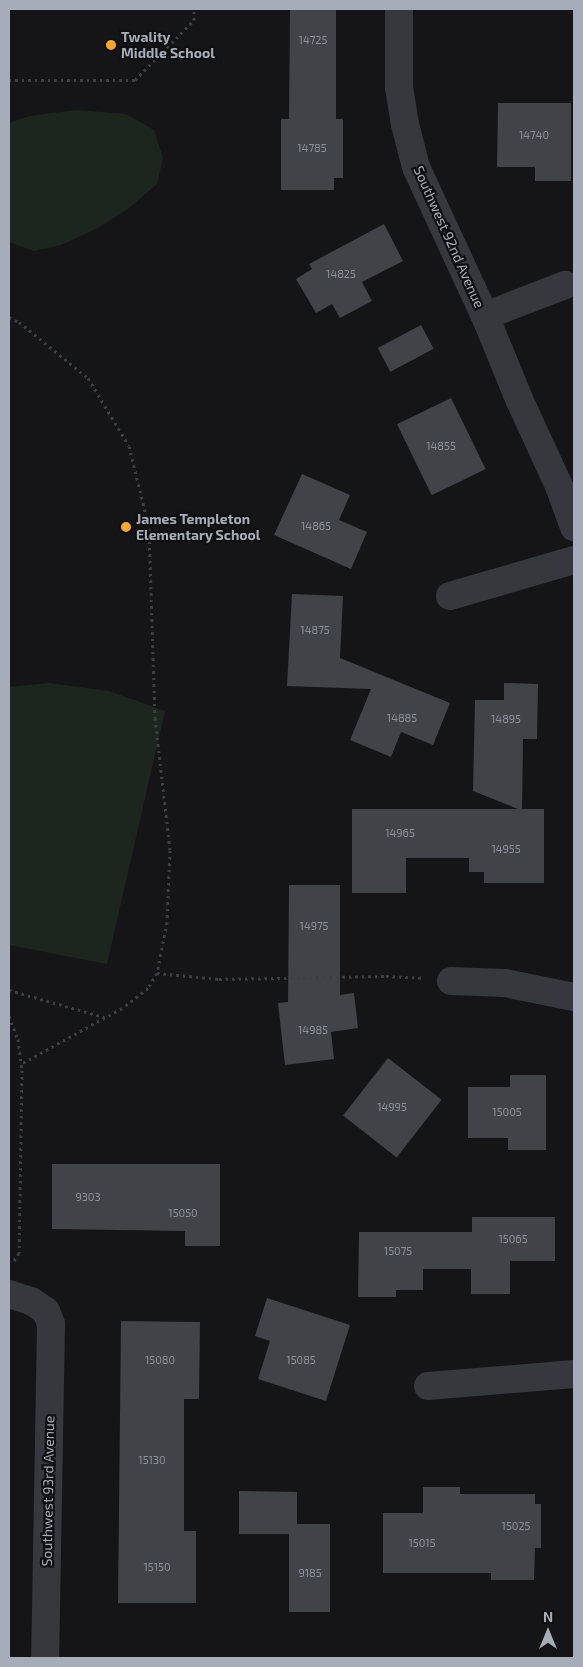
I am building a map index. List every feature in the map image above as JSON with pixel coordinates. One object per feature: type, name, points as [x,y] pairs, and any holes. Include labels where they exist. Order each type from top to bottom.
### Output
[{"type":"street","name":"Southwest 92nd Avenue","points":[[399,9],[399,87],[405,124],[416,167],[485,316],[519,399],[559,486],[574,527]]},
{"type":"street","name":"Southwest 92nd Avenue","points":[[485,316],[565,285]]},
{"type":"street","points":[[450,596],[574,560]]},
{"type":"street","points":[[451,981],[505,983],[574,997]]},
{"type":"street","name":"Southwest 93rd Avenue","points":[[9,1294],[31,1301],[46,1311],[51,1324],[45,1658]]},
{"type":"street","points":[[428,1386],[574,1374]]},
{"type":"path","points":[[9,80],[135,80],[194,20],[194,9]]},
{"type":"path","points":[[9,317],[19,322],[88,378],[129,446],[149,528],[155,718],[170,850],[167,922],[157,973],[148,988],[135,1000],[21,1064]]},
{"type":"path","points":[[157,973],[219,978],[386,976],[451,981]]},
{"type":"path","points":[[9,990],[104,1017]]},
{"type":"path","points":[[9,1016],[18,1039],[21,1064],[19,1253],[9,1269]]},
{"type":"shaded area","points":[[77,110],[126,114],[154,130],[163,158],[157,184],[128,209],[96,229],[61,245],[34,251],[9,242],[9,123],[29,116]]},
{"type":"shaded area","points":[[49,683],[109,691],[165,711],[107,964],[9,945],[9,687]]},
{"type":"building","points":[[290,9],[336,9],[336,119],[343,119],[343,178],[334,178],[334,190],[281,190],[281,119],[289,119]]},
{"type":"building","points":[[498,103],[571,103],[571,181],[535,181],[535,167],[497,167]]},
{"type":"building","points":[[384,224],[403,261],[362,282],[372,301],[340,318],[332,304],[316,313],[296,279],[312,269],[309,264]]},
{"type":"building","points":[[421,325],[434,349],[390,372],[378,348]]},
{"type":"building","points":[[451,398],[486,469],[432,495],[397,424]]},
{"type":"building","points":[[302,474],[350,495],[339,520],[367,532],[351,569],[274,535]]},
{"type":"building","points":[[292,594],[343,596],[340,658],[450,703],[433,745],[401,732],[391,757],[350,740],[371,689],[287,686]]},
{"type":"building","points":[[504,683],[538,684],[537,739],[523,739],[522,809],[544,809],[544,883],[484,883],[484,872],[469,872],[469,858],[406,858],[406,893],[352,893],[352,809],[518,809],[473,791],[475,700],[504,700]]},
{"type":"building","points":[[289,885],[340,885],[340,995],[354,993],[358,1028],[331,1032],[334,1059],[285,1065],[278,1003],[288,1002]]},
{"type":"building","points":[[388,1058],[442,1100],[397,1157],[343,1116]]},
{"type":"building","points":[[510,1075],[546,1075],[546,1150],[508,1150],[508,1138],[468,1138],[468,1087],[510,1087]]},
{"type":"building","points":[[52,1164],[220,1164],[220,1246],[185,1246],[185,1231],[52,1229]]},
{"type":"building","points":[[472,1217],[555,1217],[555,1261],[510,1261],[510,1294],[471,1294],[471,1269],[423,1269],[423,1290],[396,1290],[396,1297],[358,1297],[359,1232],[472,1232]]},
{"type":"building","points":[[267,1298],[350,1325],[326,1401],[258,1379],[270,1341],[255,1336]]},
{"type":"building","points":[[121,1321],[200,1322],[199,1399],[184,1399],[184,1531],[196,1531],[196,1603],[118,1603]]},
{"type":"building","points":[[423,1487],[460,1487],[460,1494],[535,1494],[535,1504],[541,1504],[541,1548],[535,1548],[534,1580],[491,1580],[491,1573],[383,1573],[383,1513],[423,1513]]},
{"type":"building","points":[[239,1491],[297,1492],[297,1524],[330,1524],[330,1612],[289,1612],[289,1534],[239,1534]]},
{"type":"place","name":"Twality Middle School","points":[[111,45]]},
{"type":"place","name":"James Templeton Elementary School","points":[[126,527]]}]
